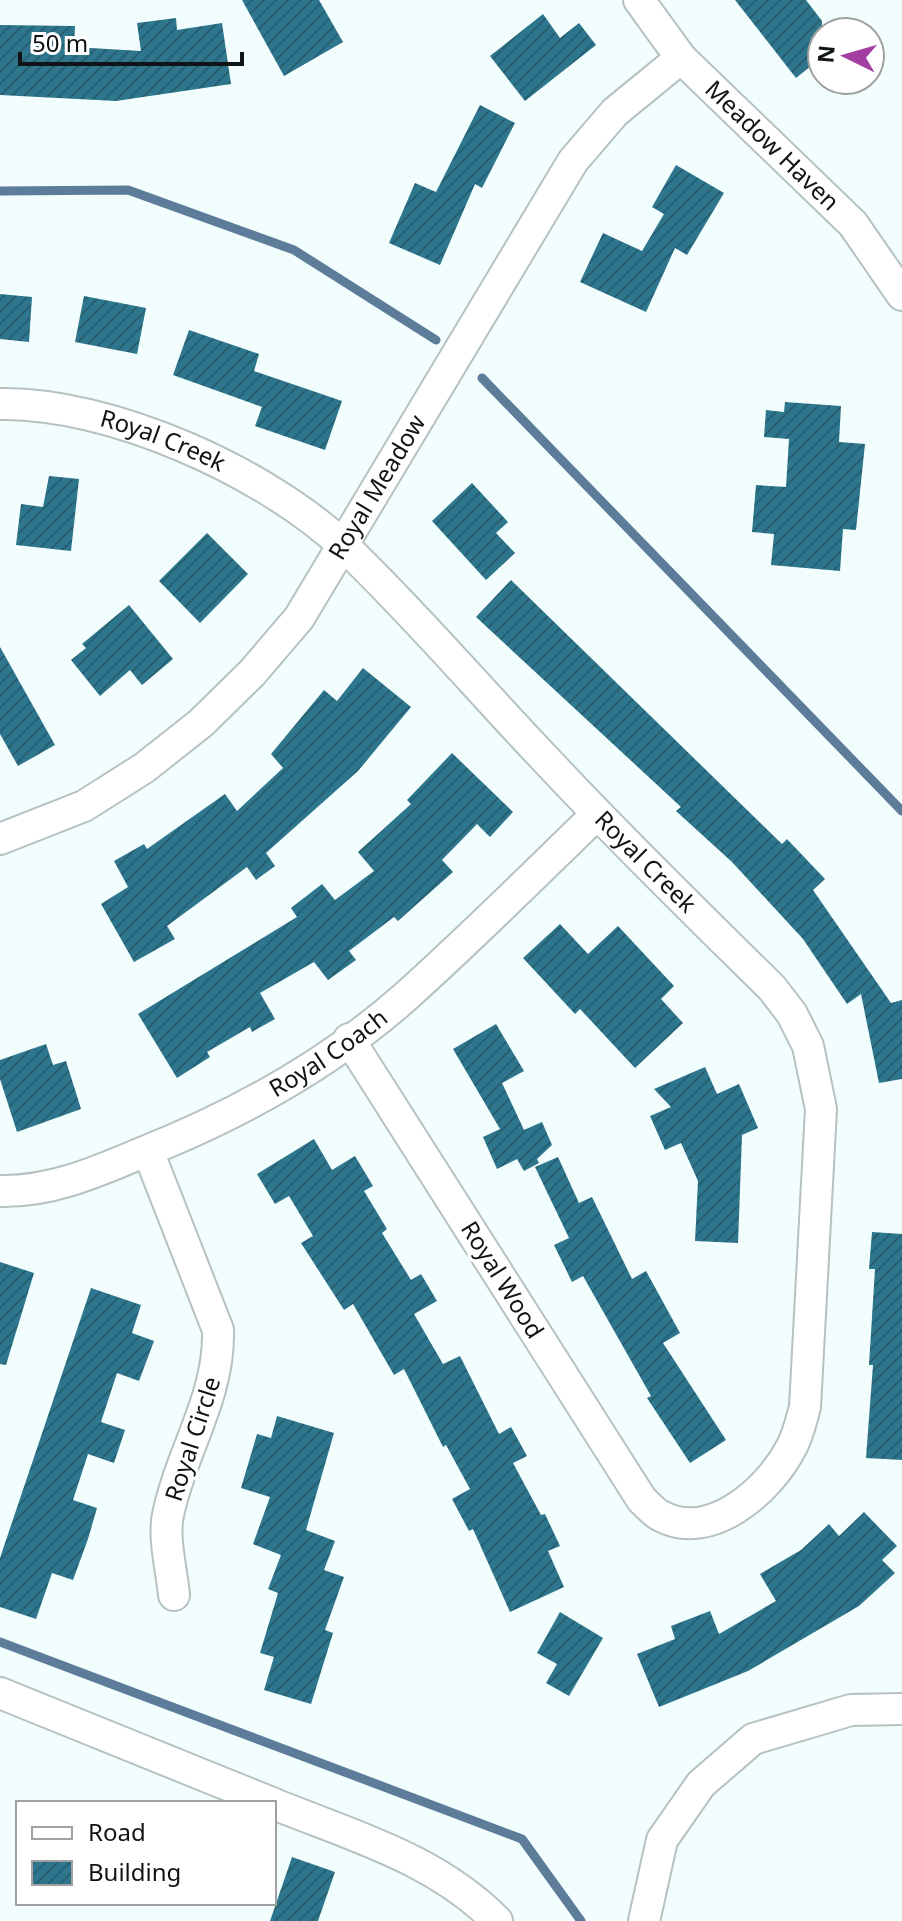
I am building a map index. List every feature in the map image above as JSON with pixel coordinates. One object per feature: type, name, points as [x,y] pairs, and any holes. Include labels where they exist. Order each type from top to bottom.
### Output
[{"type":"street","name":"Meadow Haven","points":[[639,0],[681,58],[853,224],[902,295]]},
{"type":"street","name":"Royal Meadow","points":[[0,839],[84,806],[144,768],[201,723],[252,673],[299,618],[573,161],[615,112],[681,58]]},
{"type":"street","name":"Royal Creek","points":[[0,404],[60,408],[147,432],[211,459],[273,494],[344,546],[597,814],[772,988],[792,1014],[808,1046],[821,1109],[805,1407],[793,1445],[779,1469],[755,1494],[718,1518],[691,1523],[661,1517]]},
{"type":"street","name":"Royal Coach","points":[[0,1191],[70,1182],[207,1127],[349,1039],[402,1000],[597,814]]},
{"type":"street","name":"Royal Wood","points":[[349,1039],[619,1465],[642,1500],[661,1517]]},
{"type":"street","name":"Royal Circle","points":[[148,1151],[218,1330],[219,1357],[212,1387],[167,1517],[174,1595]]},
{"type":"street","points":[[0,1693],[268,1801]]},
{"type":"street","points":[[644,1921],[662,1840],[701,1784],[753,1739],[851,1710],[902,1709]]},
{"type":"street","points":[[276,1804],[402,1854],[471,1895],[497,1921]]},
{"type":"building","points":[[242,0],[319,0],[343,42],[284,76]]},
{"type":"building","points":[[735,0],[806,0],[818,16],[806,16],[806,70],[796,78]]},
{"type":"building","points":[[543,14],[560,38],[579,23],[596,45],[525,101],[490,56]]},
{"type":"building","points":[[176,18],[177,30],[222,23],[231,84],[116,101],[0,95],[0,25],[75,26],[74,47],[141,51],[137,23]]},
{"type":"building","points":[[480,105],[515,123],[482,188],[475,184],[440,265],[389,243],[415,183],[436,192]]},
{"type":"building","points":[[676,165],[724,193],[687,255],[675,248],[646,312],[580,282],[603,233],[642,251],[664,214],[652,207]]},
{"type":"building","points":[[0,294],[32,297],[29,342],[0,339]]},
{"type":"building","points":[[84,296],[146,308],[137,354],[75,342]]},
{"type":"building","points":[[189,330],[259,354],[254,371],[342,401],[325,450],[255,426],[262,407],[173,375]]},
{"type":"building","points":[[785,402],[841,406],[839,442],[865,444],[856,530],[843,529],[840,571],[771,565],[774,534],[752,532],[756,485],[786,487],[789,439],[764,437],[766,410],[784,412]]},
{"type":"building","points":[[49,476],[79,479],[71,551],[16,545],[21,504],[43,507]]},
{"type":"building","points":[[472,483],[508,522],[496,533],[515,553],[486,580],[432,521]]},
{"type":"building","points":[[207,533],[248,574],[200,623],[159,581]]},
{"type":"building","points":[[511,580],[782,844],[787,839],[825,879],[813,890],[891,1003],[902,1000],[902,1079],[879,1083],[861,994],[847,1004],[803,939],[732,862],[676,811],[681,807],[476,617]]},
{"type":"building","points":[[129,605],[173,659],[142,685],[130,670],[100,696],[71,660],[86,648],[82,644]]},
{"type":"building","points":[[0,647],[55,745],[18,766],[0,734]]},
{"type":"building","points":[[363,668],[411,707],[358,771],[266,853],[275,866],[256,880],[247,867],[167,926],[175,939],[134,962],[101,904],[128,887],[114,861],[144,844],[147,849],[225,794],[237,811],[283,768],[271,754],[324,690],[337,701]]},
{"type":"building","points":[[452,753],[513,812],[490,837],[477,824],[442,860],[453,872],[398,921],[394,917],[349,951],[356,960],[328,980],[314,962],[260,993],[275,1019],[252,1032],[250,1027],[207,1052],[210,1057],[177,1078],[138,1014],[297,917],[291,908],[322,884],[335,900],[374,871],[358,852],[411,804],[407,800]]},
{"type":"building","points":[[560,924],[588,954],[618,926],[674,986],[661,999],[683,1023],[635,1068],[580,1009],[575,1014],[523,958]]},
{"type":"building","points":[[496,1024],[524,1071],[502,1083],[524,1130],[542,1122],[552,1145],[537,1159],[539,1163],[524,1171],[517,1159],[497,1169],[483,1137],[500,1129],[453,1049]]},
{"type":"building","points":[[46,1044],[53,1065],[66,1061],[81,1109],[17,1132],[0,1079],[0,1060]]},
{"type":"building","points":[[705,1067],[717,1094],[739,1084],[758,1128],[742,1135],[738,1243],[695,1241],[698,1181],[681,1143],[665,1150],[650,1116],[671,1107],[654,1089]]},
{"type":"building","points":[[314,1139],[332,1170],[355,1156],[373,1186],[364,1191],[387,1229],[382,1233],[411,1280],[421,1274],[437,1301],[414,1314],[443,1364],[460,1356],[499,1434],[511,1427],[527,1456],[513,1463],[541,1515],[545,1514],[560,1546],[548,1551],[564,1587],[510,1612],[473,1529],[469,1531],[452,1499],[470,1489],[446,1445],[443,1447],[404,1369],[394,1375],[353,1304],[344,1310],[301,1243],[313,1236],[289,1196],[275,1204],[257,1174]]},
{"type":"building","points":[[558,1157],[579,1203],[592,1197],[632,1279],[646,1271],[680,1333],[663,1343],[726,1440],[690,1463],[647,1398],[651,1396],[583,1276],[572,1282],[554,1245],[569,1238],[535,1167]]},
{"type":"building","points":[[872,1232],[902,1234],[902,1460],[866,1458],[873,1365],[869,1365],[875,1269],[869,1269]]},
{"type":"building","points":[[0,1262],[34,1273],[6,1365],[0,1364]]},
{"type":"building","points":[[91,1288],[141,1305],[132,1333],[154,1341],[139,1381],[117,1373],[101,1422],[125,1430],[114,1463],[88,1454],[73,1500],[97,1508],[88,1539],[73,1580],[52,1573],[36,1619],[0,1607],[0,1558]]},
{"type":"building","points":[[277,1416],[334,1433],[306,1530],[335,1541],[324,1570],[344,1577],[325,1630],[333,1633],[311,1704],[264,1690],[274,1657],[260,1653],[278,1593],[268,1589],[281,1555],[253,1544],[270,1497],[241,1488],[257,1434],[271,1438]]},
{"type":"building","points":[[864,1512],[897,1546],[882,1560],[895,1573],[859,1606],[748,1671],[659,1707],[637,1654],[675,1639],[671,1626],[710,1611],[719,1634],[776,1601],[760,1574],[801,1550],[829,1524],[839,1536]]},
{"type":"building","points":[[560,1612],[603,1638],[569,1696],[546,1683],[557,1664],[537,1653]]},
{"type":"building","points":[[292,1857],[335,1872],[318,1921],[270,1921]]},
{"type":"waterway","points":[[0,191],[128,190],[294,250],[436,340]]},
{"type":"waterway","points":[[482,378],[902,811]]},
{"type":"waterway","points":[[0,1642],[522,1839],[581,1921]]}]
